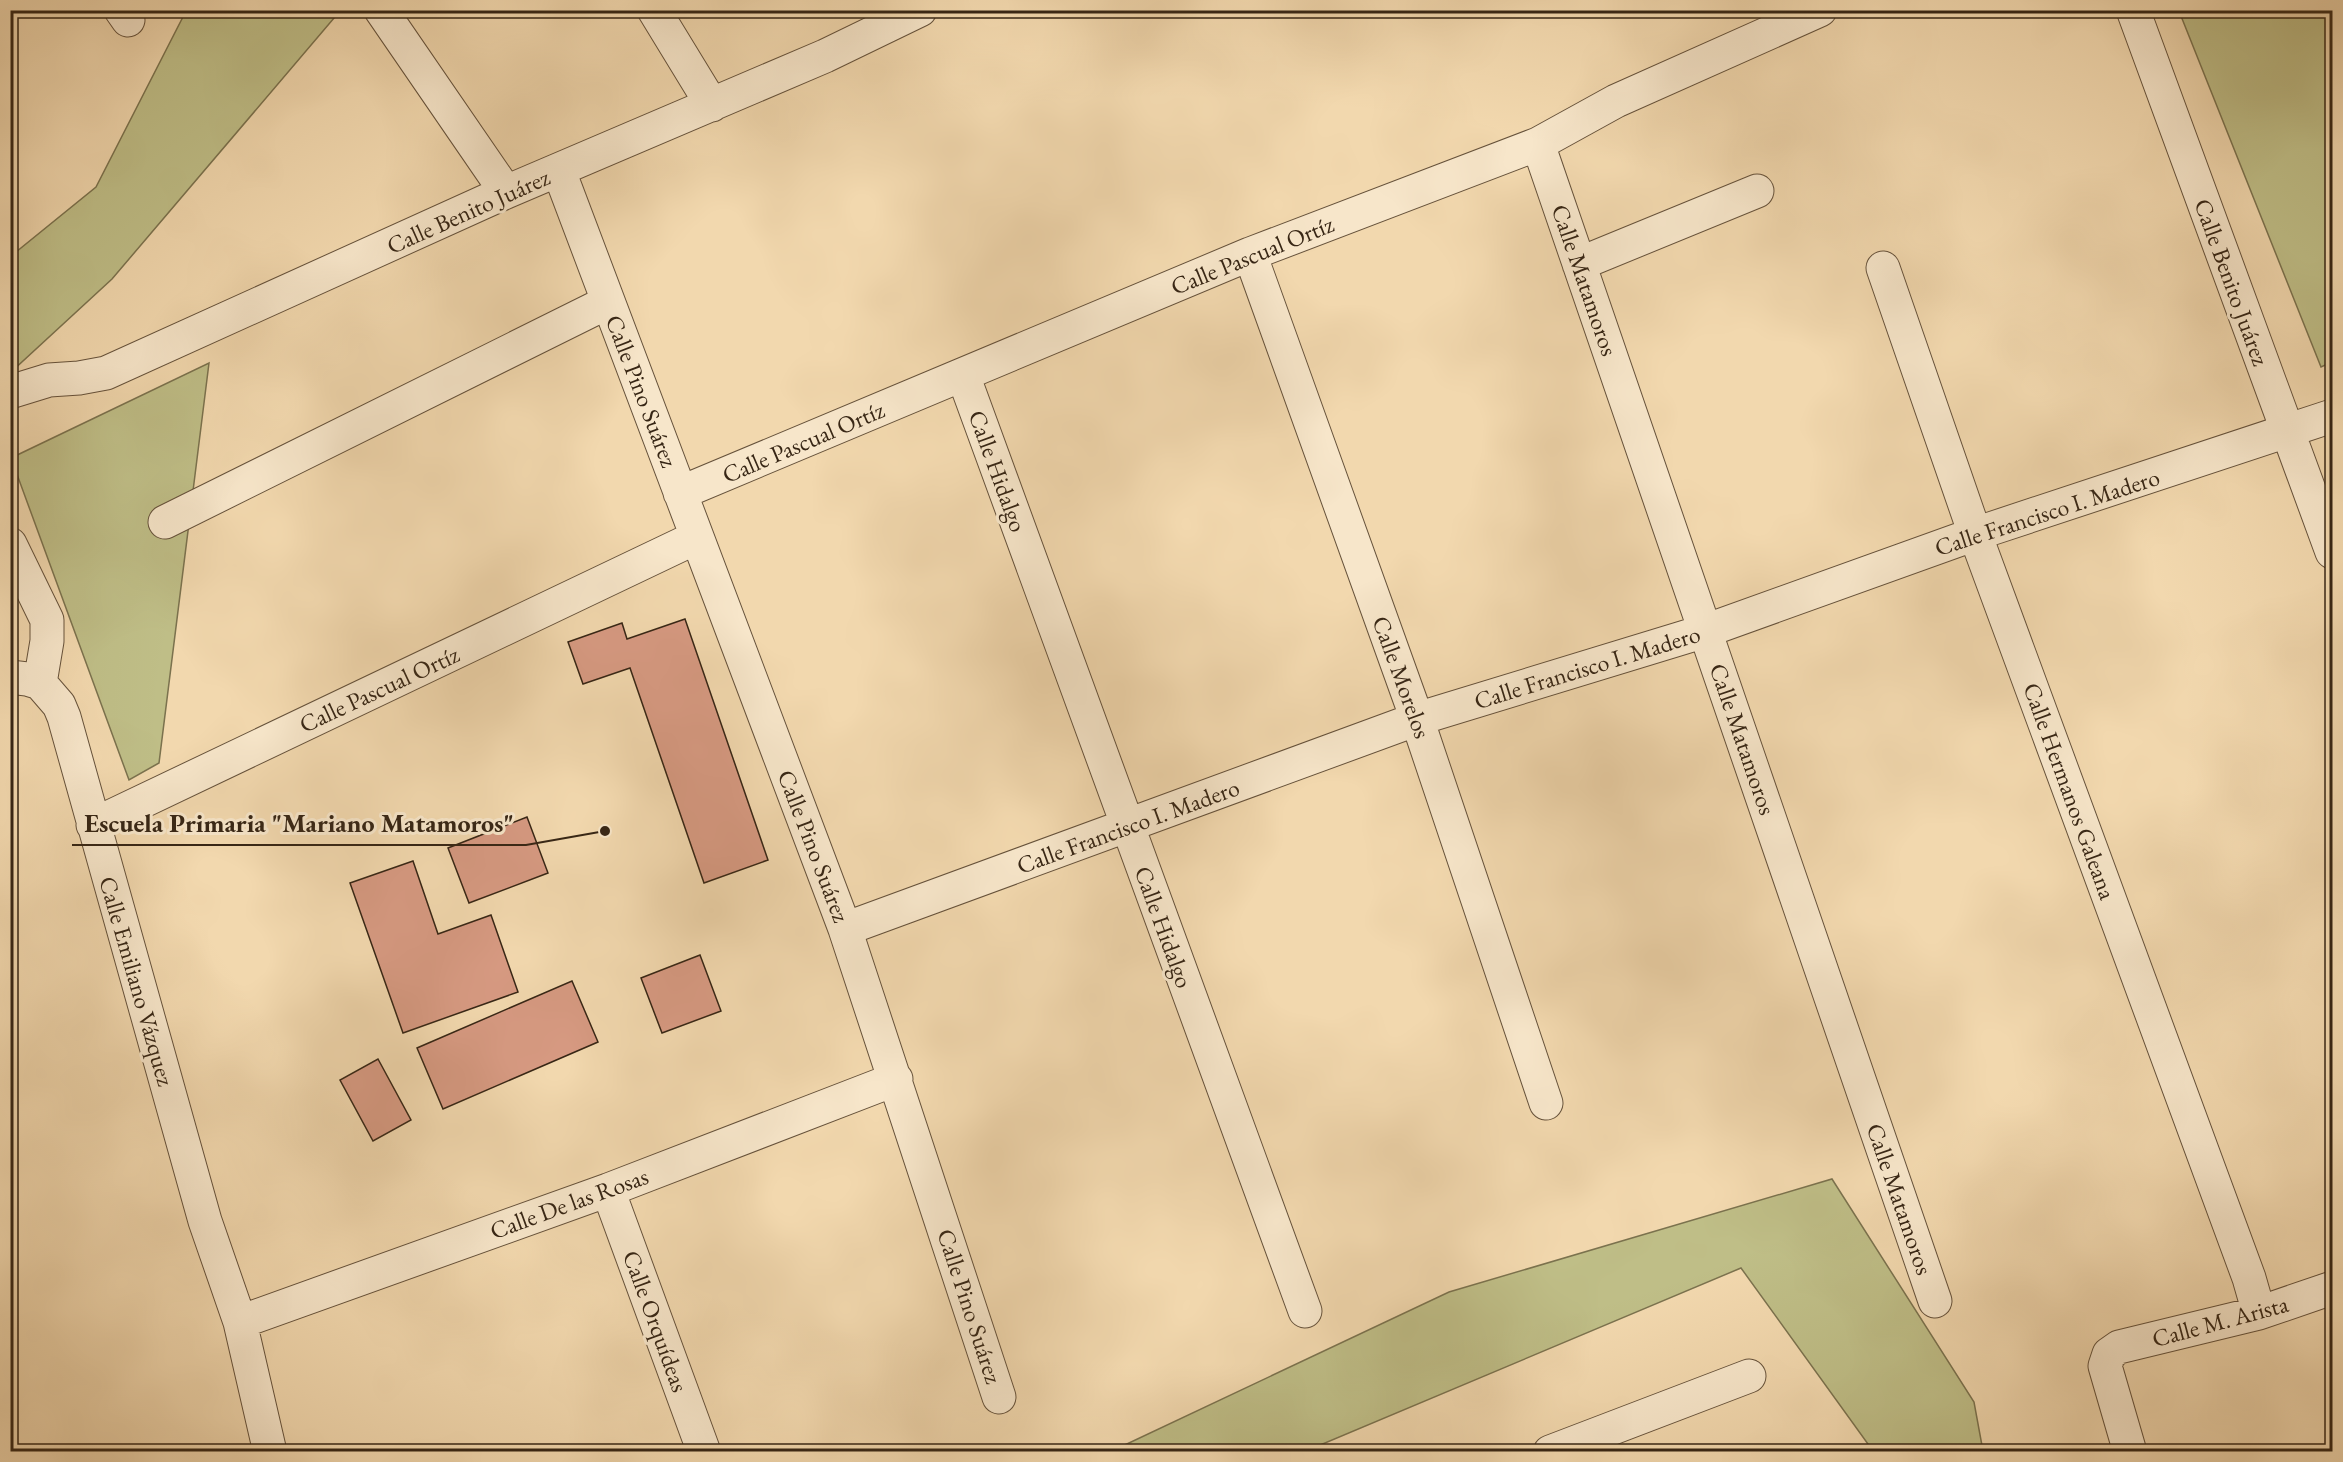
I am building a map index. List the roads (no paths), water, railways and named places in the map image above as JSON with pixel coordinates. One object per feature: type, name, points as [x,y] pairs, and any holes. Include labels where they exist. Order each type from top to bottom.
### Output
[{"type":"street","points":[[381,10],[506,192]]},
{"type":"street","points":[[654,10],[712,105]]},
{"type":"street","name":"Calle Benito Juárez","points":[[10,392],[49,380],[106,373],[506,192],[825,56],[920,10]]},
{"type":"street","name":"Calle Pascual Ortíz","points":[[680,493],[1250,254],[1538,144],[1616,101],[1820,10]]},
{"type":"street","name":"Calle Benito Juárez","points":[[2133,10],[2332,552]]},
{"type":"street","name":"Calle Matamoros","points":[[1538,144],[1935,1301]]},
{"type":"street","name":"Calle Pino Suárez","points":[[558,171],[845,929],[999,1397]]},
{"type":"street","points":[[1579,264],[1757,191]]},
{"type":"street","name":"Calle Morelos","points":[[1250,254],[1418,719],[1546,1103]]},
{"type":"street","name":"Calle Hermanos Galeana","points":[[1883,268],[1975,534],[2236,1244],[2259,1313]]},
{"type":"street","name":"Calle Pino Suárez","points":[[165,522],[608,302]]},
{"type":"street","name":"Calle Hidalgo","points":[[963,375],[1305,1311]]},
{"type":"street","name":"Calle Francisco I. Madero","points":[[845,929],[1418,719],[1706,631],[1975,534],[2287,433],[2332,416]]},
{"type":"street","name":"Calle Pascual Ortíz","points":[[93,825],[697,537]]},
{"type":"street","name":"Calle Emiliano Vázquez","points":[[10,544],[47,620],[47,641],[25,680],[59,705],[64,717],[205,1221],[240,1322],[270,1452]]},
{"type":"street","name":"Calle De las Rosas","points":[[240,1322],[608,1190],[896,1079]]},
{"type":"street","name":"Calle Orquídeas","points":[[608,1190],[704,1452]]},
{"type":"street","name":"Calle M. Arista","points":[[2130,1452],[2105,1366],[2109,1354],[2119,1347],[2259,1313],[2332,1288]]},
{"type":"street","points":[[1550,1452],[1749,1376]]},
{"type":"place","name":"Escuela Primaria \"Mariano Matamoros\"","points":[[605,831]]}]
